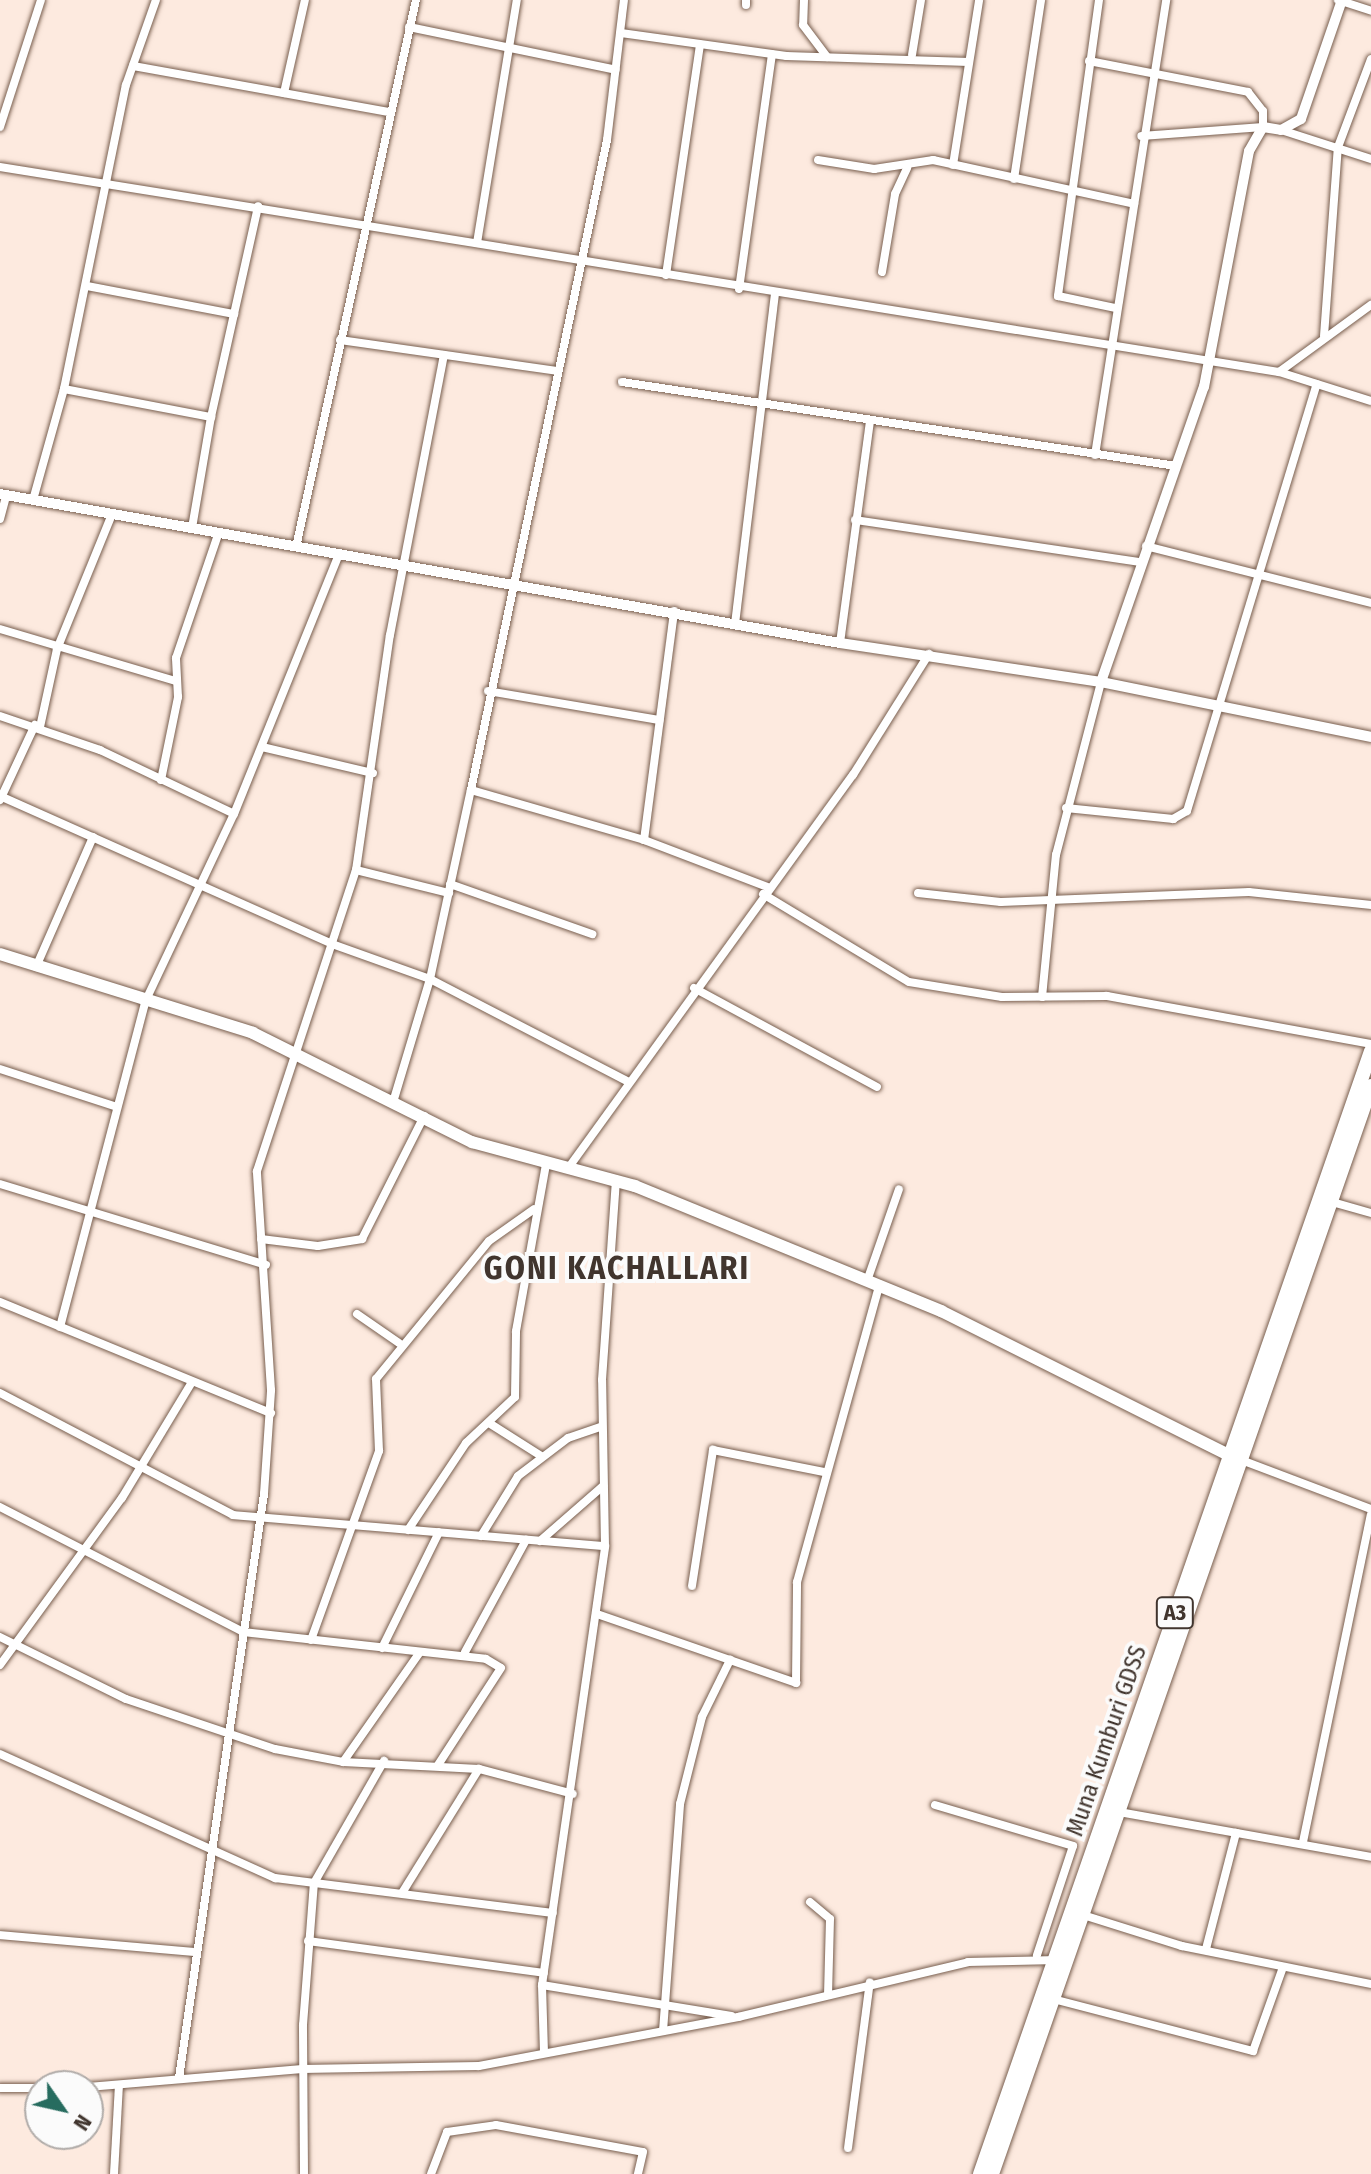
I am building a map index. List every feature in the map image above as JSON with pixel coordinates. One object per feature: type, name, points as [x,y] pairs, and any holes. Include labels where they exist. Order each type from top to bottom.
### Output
[{"type":"highway","name":"Muna Kumburi GDSS","points":[[992,2174],[1053,1999],[1060,1961],[1083,1915],[1119,1812],[1371,1051]]},
{"type":"highway","name":"Muna Kumburi GDSS","points":[[980,2174],[1060,1961],[1235,1458],[1332,1202],[1371,1086]]},
{"type":"main road","points":[[0,954],[296,1051],[472,1142],[546,1164],[616,1179],[873,1284],[1235,1458]]},
{"type":"street","points":[[0,127],[11,85],[41,0]]},
{"type":"street","points":[[33,500],[64,389],[87,286],[104,181],[133,66],[156,0]]},
{"type":"street","points":[[284,93],[305,0]]},
{"type":"street","points":[[296,547],[416,0]]},
{"type":"street","points":[[477,243],[517,0]]},
{"type":"street","points":[[394,1099],[430,979],[471,790],[488,691],[581,259],[616,70],[624,0]]},
{"type":"street","points":[[804,0],[803,25],[827,57]]},
{"type":"street","points":[[912,55],[921,0]]},
{"type":"street","points":[[953,165],[979,0]]},
{"type":"street","points":[[1014,179],[1041,0]]},
{"type":"street","points":[[1099,0],[1069,191],[1058,296],[1115,308]]},
{"type":"street","points":[[1095,455],[1115,308],[1134,204],[1149,75],[1166,0]]},
{"type":"street","points":[[1281,130],[1301,119],[1314,98],[1341,0],[1371,11]]},
{"type":"street","points":[[409,27],[511,45],[616,70]]},
{"type":"street","points":[[621,33],[772,54],[827,57],[912,55],[969,62]]},
{"type":"street","points":[[666,275],[700,44]]},
{"type":"street","points":[[739,289],[772,54]]},
{"type":"street","points":[[1324,336],[1338,147],[1371,59]]},
{"type":"street","points":[[1042,997],[1049,900],[1066,808],[1101,682],[1211,361],[1249,151],[1263,127],[1263,111],[1248,92],[1089,61]]},
{"type":"street","points":[[133,66],[389,112]]},
{"type":"street","points":[[0,82],[11,85]]},
{"type":"street","points":[[1141,136],[1263,127],[1371,159]]},
{"type":"street","points":[[818,160],[907,168],[933,160],[1134,204]]},
{"type":"street","points":[[0,167],[104,181],[581,259],[739,289],[1279,372],[1371,401]]},
{"type":"street","points":[[882,272],[895,194],[907,168]]},
{"type":"street","points":[[192,528],[211,417],[258,206]]},
{"type":"street","points":[[87,286],[234,314]]},
{"type":"street","points":[[735,624],[775,293]]},
{"type":"street","points":[[1279,372],[1324,336],[1371,305]]},
{"type":"street","points":[[340,340],[557,371]]},
{"type":"street","points":[[179,2078],[193,1952],[261,1515],[271,1413],[266,1265],[261,1239],[257,1171],[356,870],[405,566],[444,355]]},
{"type":"street","points":[[622,382],[761,408],[1176,466]]},
{"type":"street","points":[[1066,808],[1181,819],[1317,384]]},
{"type":"street","points":[[64,389],[211,417]]},
{"type":"street","points":[[840,643],[870,422]]},
{"type":"street","points":[[0,519],[3,495],[674,611],[840,643],[1101,682],[1371,737]]},
{"type":"street","points":[[112,514],[57,649],[37,726],[1,797],[332,944],[430,979],[627,1081]]},
{"type":"street","points":[[855,520],[1140,562]]},
{"type":"street","points":[[161,780],[176,681],[176,658],[219,532]]},
{"type":"street","points":[[1146,546],[1371,603]]},
{"type":"street","points":[[60,1327],[114,1106],[145,1002],[234,814],[339,554]]},
{"type":"street","points":[[644,840],[674,611]]},
{"type":"street","points":[[0,629],[57,649],[176,681]]},
{"type":"street","points":[[569,1167],[694,988],[862,763],[929,654]]},
{"type":"street","points":[[488,691],[660,720]]},
{"type":"street","points":[[0,716],[37,726],[234,814]]},
{"type":"street","points":[[262,747],[373,773]]},
{"type":"street","points":[[471,790],[644,840],[765,891],[909,982],[1042,997],[1107,996],[1371,1044]]},
{"type":"street","points":[[36,967],[93,837]]},
{"type":"street","points":[[356,870],[449,889],[592,934]]},
{"type":"street","points":[[918,893],[1049,900],[1249,892],[1371,905]]},
{"type":"street","points":[[694,988],[877,1087]]},
{"type":"street","points":[[0,1069],[114,1106]]},
{"type":"street","points":[[261,1239],[318,1246],[362,1239],[424,1116]]},
{"type":"street","points":[[408,1530],[466,1443],[515,1397],[534,1209],[546,1164]]},
{"type":"street","points":[[544,2053],[542,1985],[573,1794],[605,1546],[600,1427],[616,1179]]},
{"type":"street","points":[[0,1184],[266,1265]]},
{"type":"street","points":[[597,1614],[796,1683],[794,1598],[899,1189]]},
{"type":"street","points":[[1332,1202],[1371,1213]]},
{"type":"street","points":[[311,1640],[346,1525],[379,1451],[376,1379],[399,1343],[441,1308],[489,1241],[534,1209]]},
{"type":"street","points":[[0,1302],[271,1413]]},
{"type":"street","points":[[357,1314],[399,1343]]},
{"type":"street","points":[[0,1665],[141,1468],[192,1382]]},
{"type":"street","points":[[0,1393],[233,1515],[605,1546]]},
{"type":"street","points":[[489,1423],[541,1456]]},
{"type":"street","points":[[481,1536],[518,1476],[541,1456],[600,1427]]},
{"type":"street","points":[[692,1586],[713,1450],[824,1472]]},
{"type":"street","points":[[1235,1458],[1371,1512],[1303,1842]]},
{"type":"street","points":[[540,1541],[603,1486]]},
{"type":"street","points":[[0,1507],[82,1552],[243,1632],[420,1652],[465,1652],[501,1668],[438,1765]]},
{"type":"street","points":[[382,1648],[439,1532]]},
{"type":"street","points":[[465,1652],[526,1540]]},
{"type":"street","points":[[0,1637],[126,1699],[229,1735],[343,1762],[384,1761],[479,1769],[573,1794]]},
{"type":"street","points":[[343,1762],[420,1652]]},
{"type":"street","points":[[663,2031],[661,2005],[680,1804],[702,1717],[730,1660]]},
{"type":"street","points":[[0,1754],[275,1878],[553,1913]]},
{"type":"street","points":[[304,2174],[302,2069],[314,1883],[384,1761]]},
{"type":"street","points":[[402,1893],[479,1769]]},
{"type":"street","points":[[935,1805],[1073,1846],[1037,1955]]},
{"type":"street","points":[[1119,1812],[1303,1842],[1371,1857]]},
{"type":"street","points":[[1206,1949],[1236,1833]]},
{"type":"street","points":[[810,1902],[830,1919],[828,1993]]},
{"type":"street","points":[[1083,1915],[1206,1949],[1371,1984]]},
{"type":"street","points":[[0,1935],[193,1952]]},
{"type":"street","points":[[308,1941],[544,1973]]},
{"type":"street","points":[[104,2086],[302,2069],[412,2071],[544,2053],[738,2017],[870,1982],[1037,1955],[1060,1961]]},
{"type":"street","points":[[1053,1999],[1253,2051],[1283,1967]]},
{"type":"street","points":[[848,2148],[870,1982]]},
{"type":"street","points":[[542,1985],[738,2017]]},
{"type":"street","points":[[114,2174],[119,2085]]},
{"type":"street","points":[[0,2088],[24,2088]]},
{"type":"street","points":[[431,2174],[447,2132],[496,2125],[643,2152],[638,2174]]},
{"type":"district","name":"GONI KACHALLARI","points":[[617,1268]]}]
